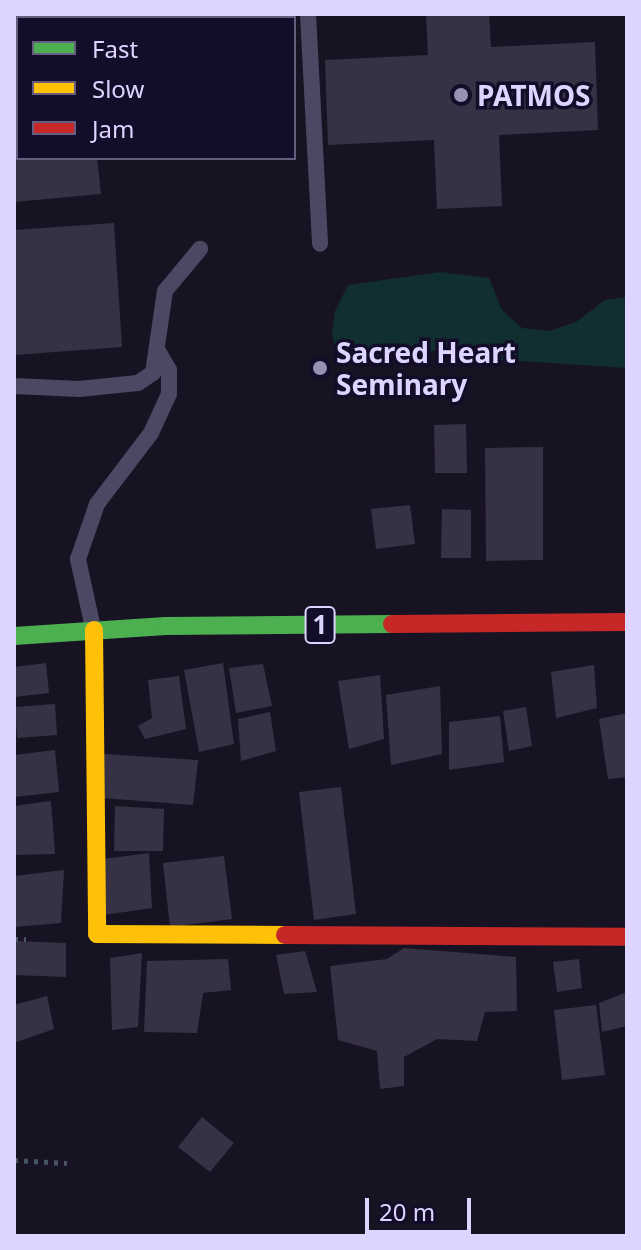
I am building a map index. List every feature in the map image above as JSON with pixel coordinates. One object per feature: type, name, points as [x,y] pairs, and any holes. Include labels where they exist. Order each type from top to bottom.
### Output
[{"type":"main road","name":"1","points":[[14,636],[94,630],[627,622]]},
{"type":"main road","points":[[94,630],[97,934],[627,937]]},
{"type":"lane","points":[[308,14],[320,244]]},
{"type":"lane","points":[[14,386],[79,389],[138,383],[153,373],[165,291],[200,249]]},
{"type":"lane","points":[[94,630],[78,559],[97,504],[151,433],[169,394],[169,370],[157,349]]},
{"type":"path","points":[[14,939],[26,939]]},
{"type":"path","points":[[14,1160],[67,1163]]},
{"type":"green space","points":[[440,272],[489,278],[502,310],[522,328],[549,331],[576,322],[605,300],[627,297],[627,368],[393,350],[354,365],[338,363],[332,334],[335,311],[348,285]]},
{"type":"building","name":"PATMOS","points":[[426,14],[489,14],[491,47],[595,42],[598,130],[499,135],[502,206],[437,209],[434,140],[328,145],[325,60],[428,55]]},
{"type":"building","points":[[16,54],[16,160],[97,160],[101,194],[14,202]]},
{"type":"building","points":[[114,223],[122,347],[14,355],[14,230]]},
{"type":"building","points":[[466,424],[467,473],[435,473],[434,425]]},
{"type":"building","points":[[543,447],[543,560],[486,561],[485,448]]},
{"type":"building","points":[[410,505],[415,544],[376,549],[371,509]]},
{"type":"building","points":[[442,509],[471,510],[471,558],[441,558]]},
{"type":"building","points":[[46,663],[49,693],[14,697],[14,667]]},
{"type":"building","points":[[223,663],[234,744],[199,752],[184,670]]},
{"type":"building","points":[[263,664],[272,706],[236,713],[229,668]]},
{"type":"building","points":[[594,665],[597,708],[556,718],[551,672]]},
{"type":"building","points":[[380,675],[384,739],[349,749],[338,681]]},
{"type":"building","points":[[179,676],[186,729],[145,739],[138,726],[152,718],[148,680]]},
{"type":"building","points":[[440,686],[442,754],[391,765],[386,695]]},
{"type":"building","points":[[55,704],[57,735],[17,738],[15,707]]},
{"type":"building","points":[[526,707],[532,746],[509,751],[503,711]]},
{"type":"building","points":[[270,712],[276,751],[241,761],[238,719]]},
{"type":"building","points":[[627,713],[627,777],[608,779],[599,719]]},
{"type":"building","points":[[500,716],[504,762],[449,770],[449,722]]},
{"type":"building","points":[[55,750],[59,792],[14,797],[14,755]]},
{"type":"building","points":[[104,754],[198,760],[193,805],[102,798]]},
{"type":"building","points":[[341,787],[356,914],[314,920],[299,792]]},
{"type":"building","points":[[51,801],[55,854],[14,855],[14,806]]},
{"type":"building","points":[[115,806],[164,809],[163,851],[114,851]]},
{"type":"building","points":[[149,853],[152,908],[104,915],[103,859]]},
{"type":"building","points":[[224,856],[232,919],[170,927],[163,863]]},
{"type":"building","points":[[64,870],[61,923],[14,927],[14,876]]},
{"type":"building","points":[[14,941],[66,943],[66,977],[14,975]]},
{"type":"building","points":[[404,948],[516,957],[517,1011],[485,1012],[477,1041],[437,1039],[404,1057],[404,1086],[380,1089],[377,1051],[338,1040],[330,966],[387,959]]},
{"type":"building","points":[[305,951],[317,992],[284,994],[276,955]]},
{"type":"building","points":[[142,953],[138,1027],[112,1030],[110,958]]},
{"type":"building","points":[[228,959],[231,990],[203,993],[197,1033],[144,1032],[147,961]]},
{"type":"building","points":[[579,959],[582,988],[557,992],[553,962]]},
{"type":"building","points":[[627,992],[627,1026],[602,1032],[599,1003]]},
{"type":"building","points":[[47,996],[54,1029],[14,1043],[14,1005]]},
{"type":"building","points":[[596,1005],[605,1075],[562,1080],[554,1010]]},
{"type":"building","points":[[202,1117],[234,1143],[210,1172],[178,1147]]},
{"type":"traffic: fast","points":[[14,636],[166,626],[392,624]]},
{"type":"traffic: slow","points":[[94,630],[97,934],[285,935]]},
{"type":"traffic: jam","points":[[392,624],[627,622]]},
{"type":"traffic: jam","points":[[285,935],[627,937]]},
{"type":"place","name":"PATMOS","points":[[461,95]]},
{"type":"place","name":"Sacred Heart Seminary","points":[[320,368]]}]
